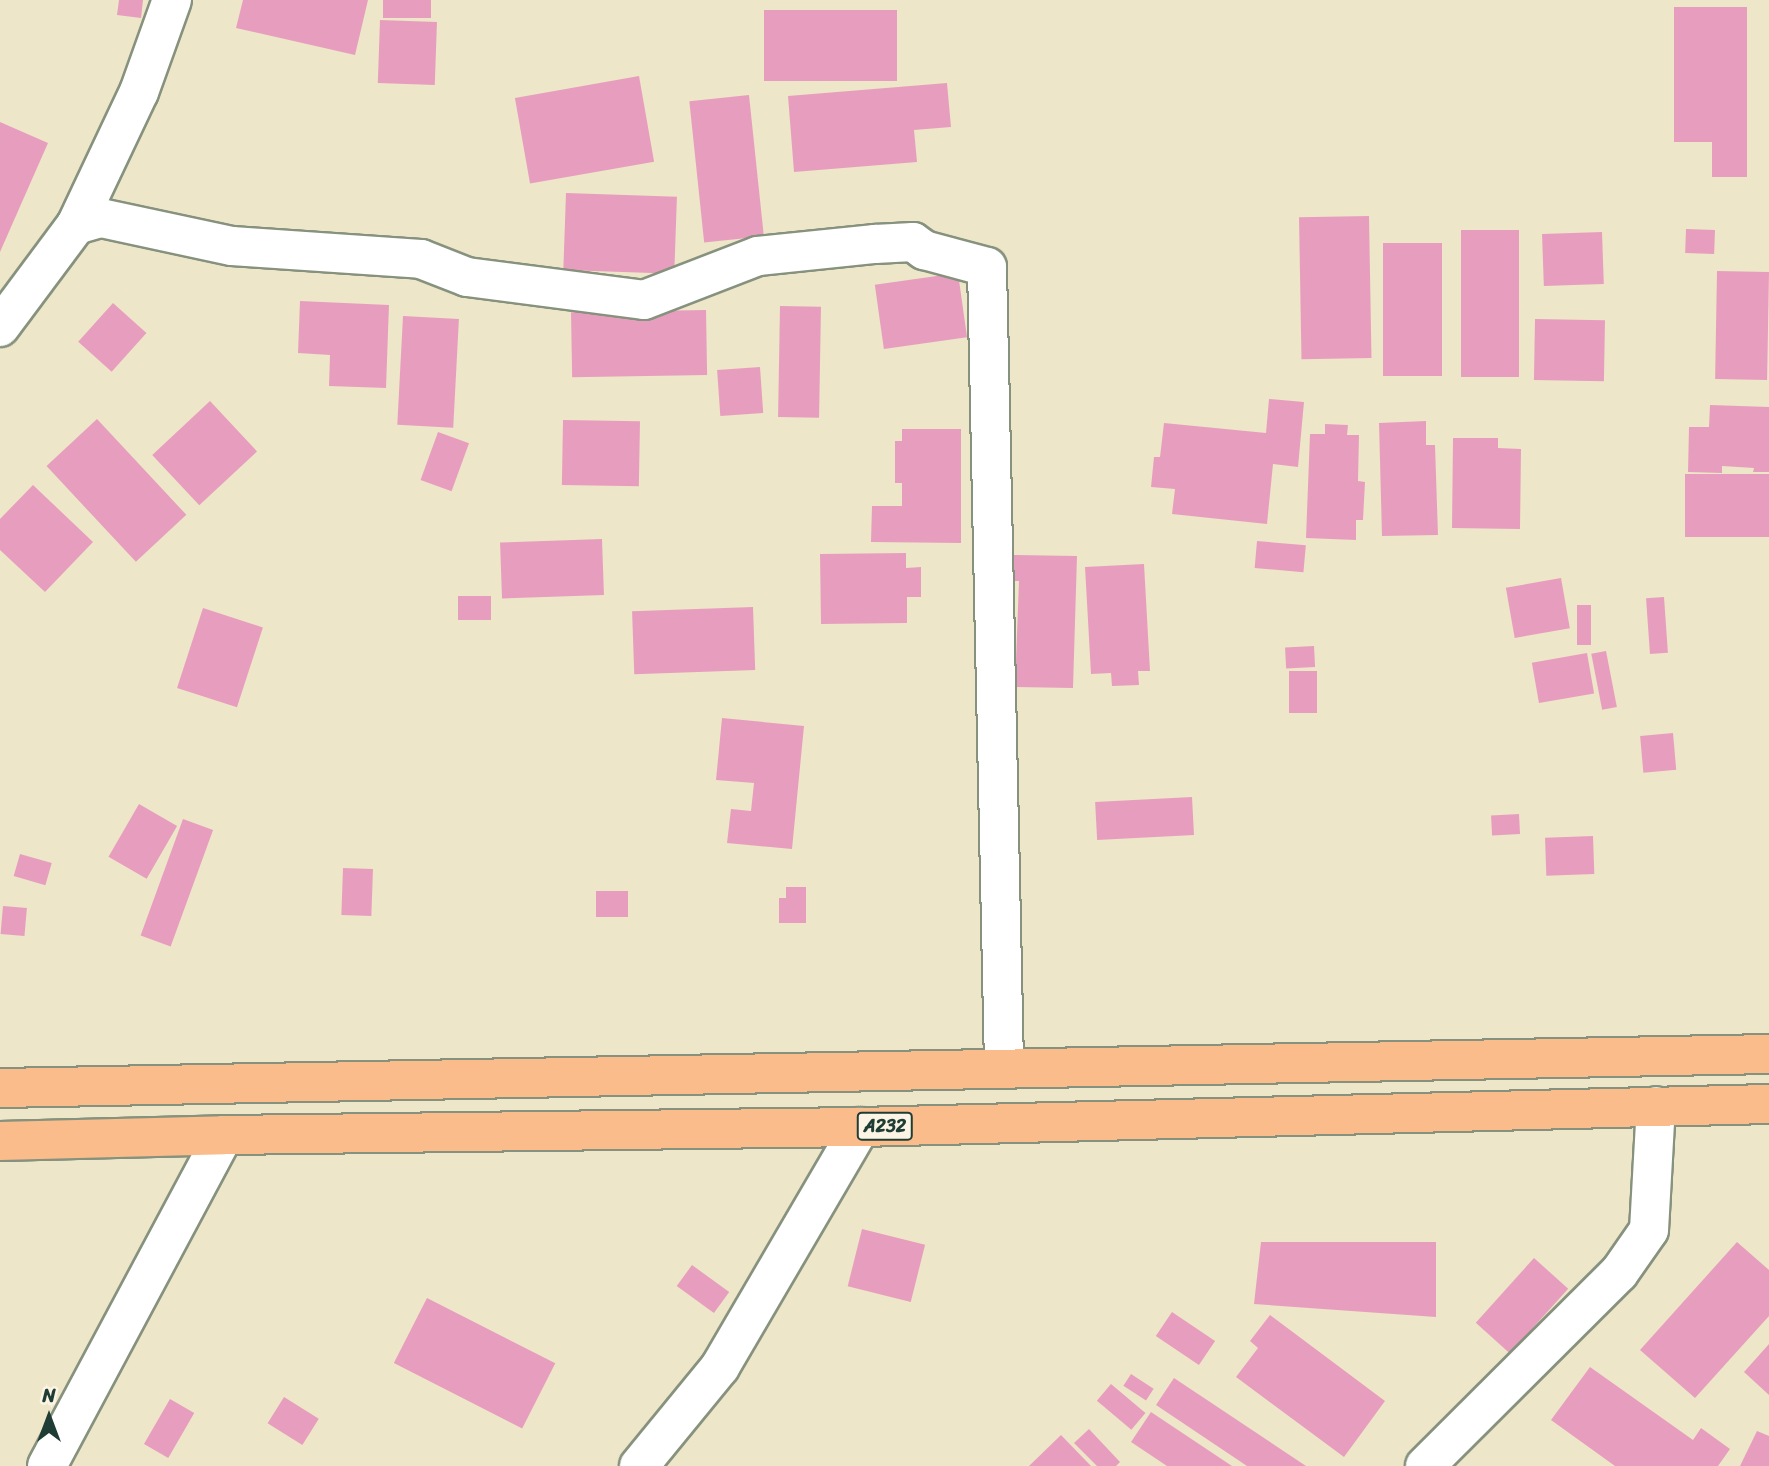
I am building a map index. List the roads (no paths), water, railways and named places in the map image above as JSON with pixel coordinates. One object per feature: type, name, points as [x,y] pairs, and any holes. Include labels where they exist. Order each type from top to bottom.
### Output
[{"type":"highway","points":[[0,1088],[1769,1054]]},
{"type":"highway","points":[[1479,1061],[1480,1109]]},
{"type":"highway","name":"A232","points":[[0,1141],[224,1135],[860,1127],[1480,1109],[1769,1104]]},
{"type":"street","points":[[0,327],[76,225],[139,92],[172,0]]},
{"type":"street","points":[[76,225],[101,218],[232,246],[421,259],[467,277],[644,300],[758,257],[875,244],[913,242],[924,250],[986,267],[1004,1068]]},
{"type":"street","points":[[1425,1466],[1619,1273],[1649,1230],[1656,1106]]},
{"type":"street","points":[[639,1466],[720,1367],[860,1127]]},
{"type":"street","points":[[47,1466],[224,1135]]}]
